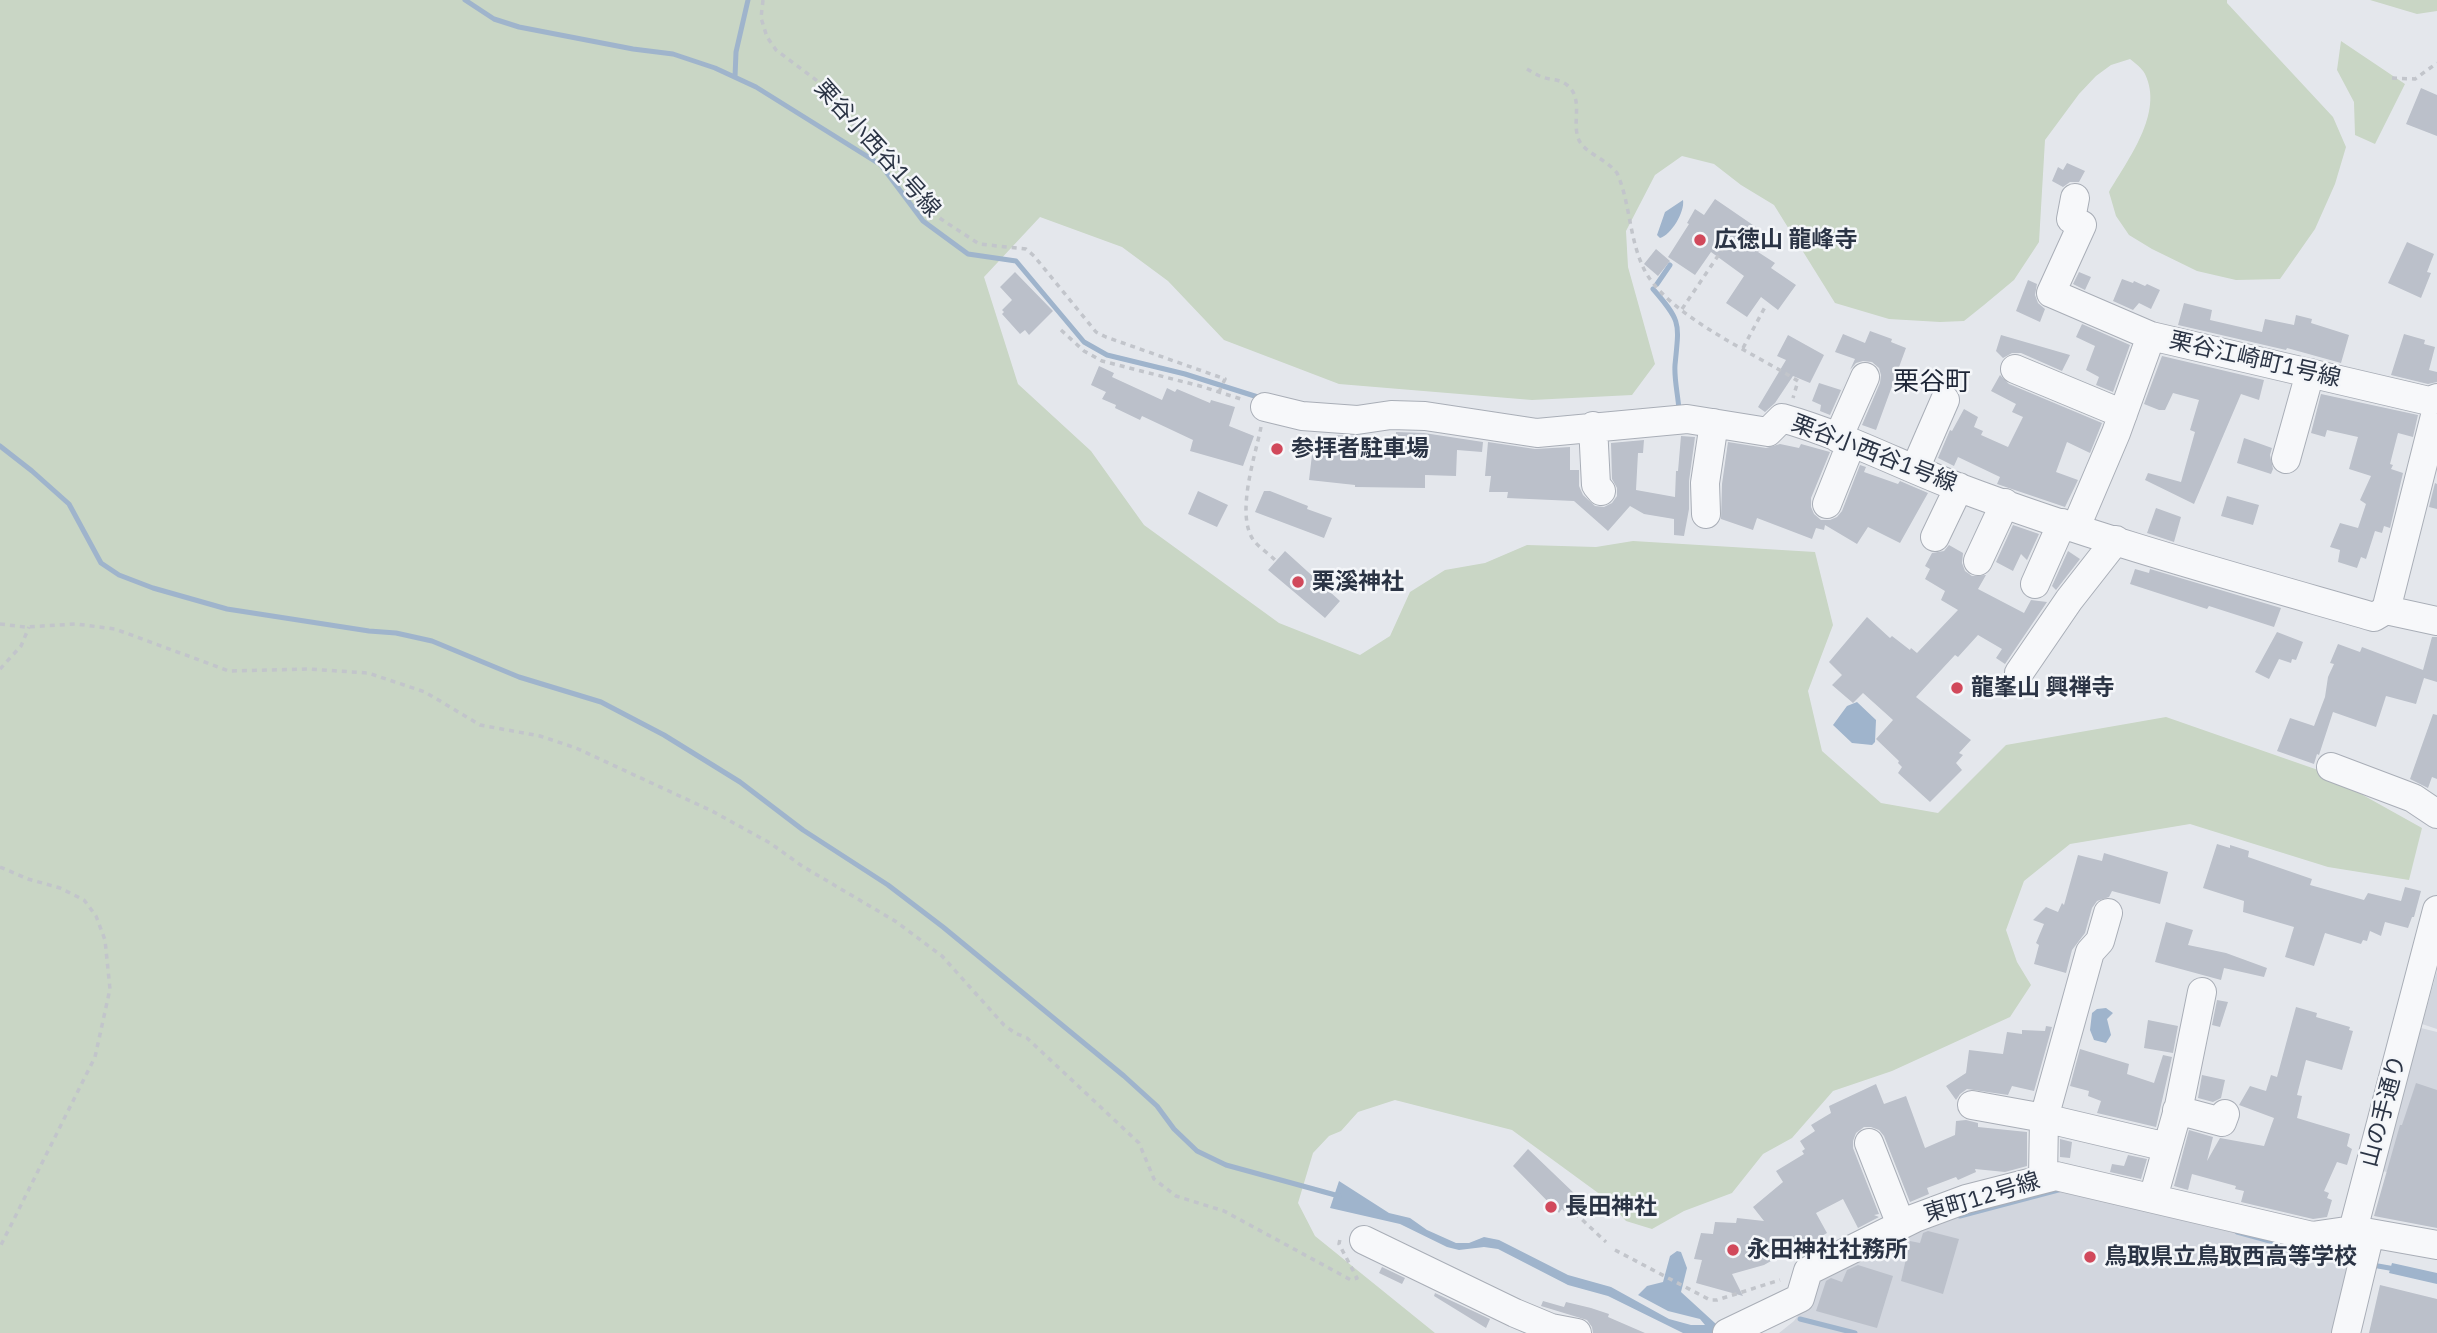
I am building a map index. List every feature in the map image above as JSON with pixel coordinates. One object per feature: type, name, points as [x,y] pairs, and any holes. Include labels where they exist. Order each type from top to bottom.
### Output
[{"type":"street","points":[[2075,198],[2071,219],[2082,225],[2051,293],[2151,335]]},
{"type":"street","name":"栗谷江崎町1号線","points":[[2035,584],[2069,525],[2123,414],[2151,335],[2429,401],[2437,398]]},
{"type":"street","points":[[2015,369],[2123,414]]},
{"type":"street","points":[[2286,459],[2310,373]]},
{"type":"street","points":[[1827,503],[1865,377]]},
{"type":"street","points":[[1915,469],[1945,400]]},
{"type":"street","name":"栗谷小西谷1号線","points":[[1265,407],[1302,416],[1357,420],[1391,415],[1425,416],[1537,433],[1687,419],[1714,423],[1775,425],[1845,441],[1959,487],[2069,525],[2374,617],[2386,610],[2437,621]]},
{"type":"street","points":[[2386,610],[2437,408]]},
{"type":"street","points":[[1706,514],[1705,482],[1714,423]]},
{"type":"street","points":[[1593,426],[1596,485],[1601,491]]},
{"type":"street","points":[[1935,537],[1959,487]]},
{"type":"street","points":[[1978,561],[2005,503]]},
{"type":"street","points":[[2019,673],[2069,600],[2116,540]]},
{"type":"street","points":[[2331,767],[2413,798],[2437,814]]},
{"type":"street","name":"山の手通り","points":[[2346,1333],[2361,1231],[2437,910]]},
{"type":"street","points":[[2043,1179],[2043,1118],[2090,953],[2100,941],[2108,913]]},
{"type":"street","points":[[2152,1198],[2178,1110],[2202,992]]},
{"type":"street","points":[[1972,1105],[2043,1118],[2167,1147]]},
{"type":"street","points":[[2178,1110],[2221,1122],[2224,1114]]},
{"type":"street","points":[[1868,1143],[1901,1225]]},
{"type":"street","name":"東町12号線","points":[[1808,1271],[1901,1225],[1966,1199],[2056,1176],[2312,1236],[2361,1231]]},
{"type":"street","points":[[2361,1231],[2437,1245]]},
{"type":"street","points":[[1364,1240],[1504,1309],[1551,1328],[1577,1333]]},
{"type":"street","points":[[1727,1333],[1800,1298],[1808,1271]]},
{"type":"path","name":"栗谷小西谷1号線","points":[[763,0],[761,18],[767,37],[776,50],[820,83],[856,127],[897,170],[905,185],[941,219],[979,244],[1026,249],[1096,332],[1225,379],[1219,392],[1102,361],[1084,351],[1061,330]]},
{"type":"path","points":[[2392,78],[2415,79],[2437,63]]},
{"type":"path","points":[[1527,69],[1542,78],[1565,82],[1571,88],[1577,108],[1579,141],[1587,150],[1610,163],[1617,173],[1641,263],[1649,280],[1682,309],[1798,382]]},
{"type":"path","points":[[1682,309],[1726,244]]},
{"type":"path","points":[[1743,348],[1765,307]]},
{"type":"path","points":[[1265,407],[1248,491],[1245,520],[1254,540],[1275,560]]},
{"type":"path","points":[[0,624],[29,627],[76,624],[115,629],[229,671],[308,669],[368,673],[425,692],[480,725],[540,736],[607,761],[712,811],[770,843],[802,866],[920,938],[942,956],[1004,1024],[1027,1038],[1050,1058],[1139,1143],[1154,1179],[1177,1196],[1224,1211],[1351,1280],[1357,1278],[1339,1244],[1340,1236],[1349,1233],[1364,1240]]},
{"type":"path","points":[[0,669],[21,646],[29,627]]},
{"type":"path","points":[[0,867],[60,888],[84,900],[96,916],[105,940],[110,989],[95,1057],[0,1247]]},
{"type":"path","points":[[1575,1213],[1606,1242]]},
{"type":"path","points":[[1615,1250],[1701,1297],[1717,1300],[1808,1271]]},
{"type":"shaded area","points":[[2437,971],[2437,1029],[2422,1024]]},
{"type":"shaded area","points":[[2421,1028],[2437,1032],[2437,1185],[2379,1170]]},
{"type":"shaded area","name":"鳥取県立鳥取西高等学校","points":[[2068,1185],[2329,1255],[2329,1260],[2358,1267],[2342,1333],[1779,1333],[1794,1321],[1822,1279],[1921,1224]]},
{"type":"green space","points":[[0,0],[2227,0],[2333,117],[2346,147],[2335,184],[2315,229],[2280,279],[2236,280],[2197,271],[2129,235],[2116,216],[2109,192],[2141,135],[2150,104],[2150,89],[2145,74],[2130,59],[2111,65],[2096,76],[2045,140],[2039,242],[2014,280],[1964,321],[1889,319],[1835,303],[1774,205],[1741,185],[1714,164],[1682,156],[1655,175],[1626,231],[1628,267],[1655,364],[1632,395],[1532,400],[1339,384],[1224,340],[1168,281],[1122,247],[1040,217],[984,277],[1018,384],[1091,451],[1144,525],[1279,623],[1360,655],[1390,636],[1410,592],[1445,570],[1485,563],[1527,545],[1596,547],[1633,541],[1815,552],[1833,625],[1808,691],[1822,751],[1881,803],[1938,813],[2006,745],[2166,717],[2318,770],[2422,828],[2409,880],[2328,867],[2190,824],[2070,844],[2024,881],[2006,930],[2017,962],[2031,985],[2010,1017],[1892,1071],[1833,1091],[1792,1138],[1763,1154],[1732,1193],[1684,1211],[1652,1229],[1626,1221],[1605,1198],[1512,1130],[1395,1100],[1358,1112],[1341,1131],[1329,1136],[1313,1153],[1298,1203],[1315,1236],[1435,1333],[0,1333]]},
{"type":"green space","points":[[2370,0],[2437,0],[2437,11],[2417,14]]},
{"type":"green space","points":[[2341,41],[2405,84],[2375,144],[2355,135],[2354,102],[2337,70]]},
{"type":"water","points":[[1683,200],[1682,211],[1676,222],[1669,232],[1660,238],[1657,235],[1665,212]]},
{"type":"water","points":[[1857,702],[1876,720],[1875,742],[1872,745],[1852,743],[1833,725],[1847,706]]},
{"type":"water","points":[[2106,1008],[2113,1013],[2107,1019],[2111,1035],[2106,1043],[2094,1040],[2090,1030],[2092,1013]]},
{"type":"water","points":[[1339,1181],[1389,1213],[1410,1218],[1427,1230],[1456,1243],[1469,1243],[1484,1237],[1499,1240],[1568,1275],[1611,1287],[1669,1319],[1691,1325],[1705,1325],[1700,1319],[1668,1311],[1638,1295],[1647,1286],[1663,1282],[1670,1256],[1677,1251],[1681,1252],[1687,1268],[1681,1292],[1716,1324],[1724,1322],[1715,1333],[1683,1333],[1608,1296],[1568,1285],[1498,1249],[1484,1247],[1459,1250],[1400,1224],[1330,1208]]},
{"type":"water","points":[[2392,1263],[2437,1273],[2437,1284],[2389,1273]]},
{"type":"building","points":[[2421,88],[2437,95],[2437,136],[2406,124]]},
{"type":"building","points":[[2067,163],[2085,171],[2079,182],[2070,182],[2063,187],[2052,181],[2058,167],[2063,170]]},
{"type":"building","points":[[1715,199],[1769,236],[1758,252],[1775,263],[1771,268],[1796,285],[1778,310],[1761,297],[1747,317],[1726,303],[1744,276],[1711,252],[1695,275],[1668,257],[1689,224],[1687,223],[1695,209],[1704,215]]},
{"type":"building","points":[[2407,242],[2434,254],[2427,272],[2431,273],[2421,298],[2388,283]]},
{"type":"building","points":[[1656,249],[1670,261],[1658,276],[1644,264]]},
{"type":"building","points":[[1015,272],[1053,311],[1029,335],[1025,330],[1020,334],[1002,314],[1002,310],[1012,300],[1000,287]]},
{"type":"building","points":[[2079,272],[2091,277],[2085,290],[2073,284]]},
{"type":"building","points":[[2122,279],[2145,286],[2147,284],[2160,290],[2151,309],[2139,303],[2133,310],[2113,301]]},
{"type":"building","points":[[2028,280],[2037,284],[2035,295],[2038,303],[2045,309],[2040,322],[2016,311]]},
{"type":"building","points":[[2184,303],[2212,310],[2210,320],[2262,332],[2265,319],[2294,325],[2296,315],[2312,319],[2311,323],[2349,335],[2341,363],[2287,348],[2286,350],[2178,325]]},
{"type":"building","points":[[2082,324],[2130,345],[2113,392],[2096,385],[2099,377],[2086,370],[2095,346],[2076,337]]},
{"type":"building","points":[[1870,331],[1892,339],[1891,342],[1906,348],[1876,430],[1862,425],[1880,383],[1879,368],[1872,362],[1863,361],[1856,363],[1850,370],[1855,359],[1835,352],[1843,334],[1865,343]]},
{"type":"building","points":[[2404,334],[2425,340],[2424,344],[2435,347],[2429,370],[2437,372],[2437,382],[2428,384],[2391,375]]},
{"type":"building","points":[[1788,335],[1824,355],[1810,383],[1793,376],[1775,403],[1765,412],[1758,407],[1786,360],[1777,356]]},
{"type":"building","points":[[2001,335],[2070,355],[2062,371],[2021,353],[2012,353],[2003,358],[1996,351]]},
{"type":"building","points":[[2162,356],[2264,380],[2259,400],[2241,394],[2194,504],[2145,480],[2148,473],[2181,482],[2195,432],[2190,430],[2199,400],[2173,393],[2165,410],[2144,404]]},
{"type":"building","points":[[1099,366],[1114,373],[1112,377],[1162,400],[1167,388],[1175,392],[1177,389],[1210,403],[1211,400],[1235,407],[1229,426],[1254,436],[1243,466],[1190,451],[1193,440],[1142,416],[1140,420],[1102,399],[1106,392],[1091,385]]},
{"type":"building","points":[[1848,375],[1830,415],[1820,411],[1821,405],[1812,401],[1819,383],[1841,390]]},
{"type":"building","points":[[2000,375],[2009,384],[2102,423],[2090,453],[2067,442],[2056,472],[2078,480],[2065,507],[1997,484],[2000,477],[1958,457],[1954,466],[1938,458],[1950,430],[1952,431],[1964,409],[1978,417],[1974,427],[1983,431],[1981,435],[2008,447],[2023,417],[2012,412],[2016,404],[1991,391]]},
{"type":"building","points":[[2321,394],[2418,415],[2413,437],[2398,433],[2390,464],[2393,465],[2391,469],[2403,473],[2390,528],[2384,526],[2382,533],[2375,531],[2366,559],[2361,557],[2357,568],[2338,562],[2340,550],[2330,547],[2340,523],[2358,528],[2366,504],[2360,500],[2371,476],[2349,469],[2358,437],[2327,430],[2325,437],[2311,433]]},
{"type":"building","points":[[1396,432],[1424,433],[1483,442],[1482,452],[1457,450],[1456,476],[1425,475],[1425,488],[1355,487],[1309,480],[1314,438],[1328,440],[1329,435],[1360,436],[1359,441],[1396,442]]},
{"type":"building","points":[[1681,436],[1695,437],[1684,536],[1674,535],[1674,519],[1644,514],[1630,506],[1608,531],[1574,501],[1507,498],[1508,492],[1489,492],[1491,476],[1485,476],[1488,442],[1535,449],[1570,447],[1570,470],[1579,470],[1579,486],[1583,495],[1595,506],[1604,507],[1612,503],[1617,496],[1617,488],[1612,479],[1611,443],[1644,440],[1643,453],[1638,453],[1636,490],[1675,497]]},
{"type":"building","points":[[2244,438],[2272,448],[2271,474],[2237,463]]},
{"type":"building","points":[[1728,442],[1766,448],[1780,444],[1799,448],[1801,444],[1830,452],[1811,498],[1814,514],[1821,520],[1837,517],[1842,511],[1860,465],[1866,467],[1864,472],[1898,484],[1900,481],[1928,493],[1900,543],[1868,527],[1857,544],[1825,525],[1824,530],[1816,528],[1812,539],[1757,518],[1753,530],[1721,519],[1722,484]]},
{"type":"building","points":[[2435,483],[2437,484],[2437,509],[2429,507]]},
{"type":"building","points":[[1198,491],[1228,505],[1217,527],[1188,514]]},
{"type":"building","points":[[1264,491],[1308,506],[1307,509],[1332,518],[1324,538],[1255,512]]},
{"type":"building","points":[[2227,496],[2259,505],[2253,525],[2221,516]]},
{"type":"building","points":[[2156,508],[2181,517],[2174,542],[2147,533]]},
{"type":"building","points":[[2013,525],[2039,534],[2027,560],[2021,554],[2013,571],[1996,562]]},
{"type":"building","points":[[1949,545],[1963,553],[1965,571],[1972,576],[1986,575],[1978,589],[2024,613],[2031,600],[2047,602],[2005,664],[1996,658],[2002,649],[1978,635],[1958,657],[1955,655],[1916,697],[1971,740],[1959,753],[1963,755],[1956,763],[1962,770],[1930,802],[1898,773],[1902,767],[1899,761],[1876,739],[1893,720],[1863,693],[1853,703],[1832,685],[1842,675],[1829,662],[1867,617],[1890,638],[1892,636],[1917,653],[1958,610],[1941,600],[1945,591],[1925,579],[1930,569],[1925,566],[1932,553],[1944,551]]},
{"type":"building","points":[[1285,551],[1340,601],[1325,618],[1268,570]]},
{"type":"building","points":[[2068,551],[2080,559],[2056,590],[2052,586]]},
{"type":"building","points":[[2135,569],[2149,573],[2150,569],[2281,608],[2274,627],[2130,584]]},
{"type":"building","points":[[2277,632],[2303,642],[2296,660],[2292,659],[2291,663],[2279,659],[2269,679],[2255,672]]},
{"type":"building","points":[[2432,637],[2437,637],[2437,682],[2424,678],[2416,704],[2386,696],[2376,727],[2333,712],[2314,764],[2277,751],[2290,718],[2314,726],[2325,697],[2328,677],[2334,664],[2330,663],[2338,644],[2360,652],[2362,647],[2423,670]]},
{"type":"building","points":[[2433,714],[2437,715],[2437,779],[2432,777],[2428,788],[2410,779]]},
{"type":"building","points":[[2217,844],[2249,851],[2248,857],[2312,879],[2310,885],[2364,900],[2368,893],[2401,901],[2405,887],[2421,891],[2414,917],[2408,928],[2385,922],[2381,936],[2370,931],[2367,941],[2363,940],[2361,944],[2325,933],[2314,966],[2285,957],[2294,927],[2243,912],[2244,901],[2203,888]]},
{"type":"building","points":[[2104,853],[2168,872],[2160,904],[2112,891],[2109,897],[2097,901],[2092,908],[2085,933],[2072,950],[2066,973],[2034,964],[2039,945],[2036,943],[2044,924],[2033,920],[2046,907],[2058,912],[2062,903],[2064,905],[2078,855],[2102,861]]},
{"type":"building","points":[[2166,922],[2193,930],[2188,945],[2226,953],[2267,968],[2264,977],[2224,968],[2221,980],[2155,962]]},
{"type":"building","points":[[2217,1000],[2228,1002],[2220,1027],[2212,1025]]},
{"type":"building","points":[[2296,1007],[2317,1013],[2316,1017],[2350,1027],[2349,1030],[2353,1031],[2342,1070],[2306,1060],[2297,1095],[2302,1096],[2297,1118],[2350,1134],[2347,1146],[2352,1149],[2347,1165],[2337,1162],[2324,1191],[2329,1193],[2327,1198],[2332,1200],[2327,1217],[2313,1219],[2241,1202],[2244,1191],[2235,1189],[2236,1186],[2192,1174],[2188,1190],[2174,1186],[2189,1130],[2213,1137],[2207,1161],[2220,1138],[2264,1146],[2274,1118],[2239,1105],[2250,1086],[2266,1091],[2271,1075],[2277,1077]]},
{"type":"building","points":[[2148,1020],[2178,1026],[2173,1053],[2144,1048]]},
{"type":"building","points":[[2046,1026],[2052,1027],[2034,1091],[2012,1086],[2008,1095],[1967,1089],[1956,1100],[1946,1086],[1966,1073],[1969,1050],[2003,1054],[2007,1032],[2022,1034],[2022,1030],[2045,1031]]},
{"type":"building","points":[[2080,1049],[2129,1064],[2127,1074],[2154,1083],[2163,1055],[2172,1057],[2156,1127],[2097,1113],[2101,1101],[2088,1096],[2089,1091],[2070,1086]]},
{"type":"building","points":[[2202,1075],[2225,1080],[2221,1098],[2213,1102],[2198,1098]]},
{"type":"building","points":[[2416,1083],[2437,1090],[2437,1228],[2374,1216],[2400,1125]]},
{"type":"building","points":[[1876,1084],[1884,1104],[1906,1096],[1925,1148],[1955,1135],[1956,1121],[1966,1120],[1978,1123],[1978,1127],[2027,1132],[2027,1166],[2005,1172],[1975,1169],[1976,1172],[1958,1180],[1956,1177],[1927,1188],[1929,1194],[1910,1202],[1884,1136],[1879,1130],[1864,1127],[1856,1133],[1853,1148],[1879,1214],[1874,1215],[1879,1217],[1858,1228],[1843,1199],[1816,1213],[1827,1233],[1764,1265],[1732,1274],[1743,1296],[1696,1283],[1702,1260],[1694,1259],[1701,1233],[1713,1234],[1715,1222],[1736,1223],[1737,1218],[1764,1221],[1753,1207],[1783,1182],[1776,1171],[1804,1154],[1802,1151],[1805,1149],[1800,1141],[1815,1131],[1811,1125],[1831,1113],[1829,1106]]},
{"type":"building","points":[[2060,1139],[2072,1142],[2070,1158],[2060,1157]]},
{"type":"building","points":[[1528,1149],[1576,1195],[1564,1211],[1562,1209],[1559,1213],[1513,1166]]},
{"type":"building","points":[[2128,1155],[2147,1159],[2141,1179],[2110,1172],[2112,1164],[2124,1166]]},
{"type":"building","points":[[1928,1231],[1959,1239],[1943,1294],[1901,1281],[1910,1241],[1920,1243],[1923,1233]]},
{"type":"building","points":[[1858,1265],[1893,1276],[1877,1328],[1816,1311],[1826,1281],[1831,1278],[1842,1282],[1847,1270]]},
{"type":"building","points":[[1382,1267],[1405,1278],[1402,1284],[1379,1273]]},
{"type":"building","points":[[2380,1285],[2437,1299],[2437,1333],[2369,1333]]},
{"type":"building","points":[[1435,1293],[1490,1319],[1486,1328],[1434,1296]]},
{"type":"building","points":[[1543,1301],[1564,1307],[1566,1302],[1591,1308],[1609,1314],[1608,1317],[1645,1333],[1593,1333],[1587,1320],[1541,1306]]},
{"type":"waterway","points":[[465,0],[494,19],[519,27],[673,54],[715,68],[756,87],[881,165],[923,221],[968,254],[1016,261],[1084,342],[1107,355],[1185,374],[1261,398]]},
{"type":"waterway","points":[[735,77],[736,52],[748,0]]},
{"type":"waterway","points":[[1657,284],[1670,265]]},
{"type":"waterway","points":[[1653,289],[1674,316],[1676,324],[1675,370],[1679,410]]},
{"type":"waterway","points":[[0,446],[69,504],[101,563],[119,575],[153,588],[227,609],[396,633],[432,641],[519,677],[601,702],[664,735],[740,782],[803,830],[888,885],[943,927],[1124,1076],[1157,1106],[1174,1129],[1197,1151],[1226,1165],[1339,1196]]},
{"type":"waterway","points":[[1960,1216],[2062,1189]]},
{"type":"waterway","points":[[2237,1232],[2347,1259]]},
{"type":"waterway","points":[[2378,1266],[2395,1269]]},
{"type":"waterway","points":[[1800,1319],[1855,1333]]},
{"type":"place","name":"広徳山 龍峰寺","points":[[1700,240]]},
{"type":"place","name":"参拝者駐車場","points":[[1277,449]]},
{"type":"place","name":"栗溪神社","points":[[1298,582]]},
{"type":"place","name":"龍峯山 興禅寺","points":[[1957,688]]},
{"type":"place","name":"長田神社","points":[[1551,1207]]},
{"type":"place","name":"永田神社社務所","points":[[1733,1250]]},
{"type":"place","name":"鳥取県立鳥取西高等学校","points":[[2090,1257]]},
{"type":"district","name":"栗谷町","points":[[1932,382]]}]
